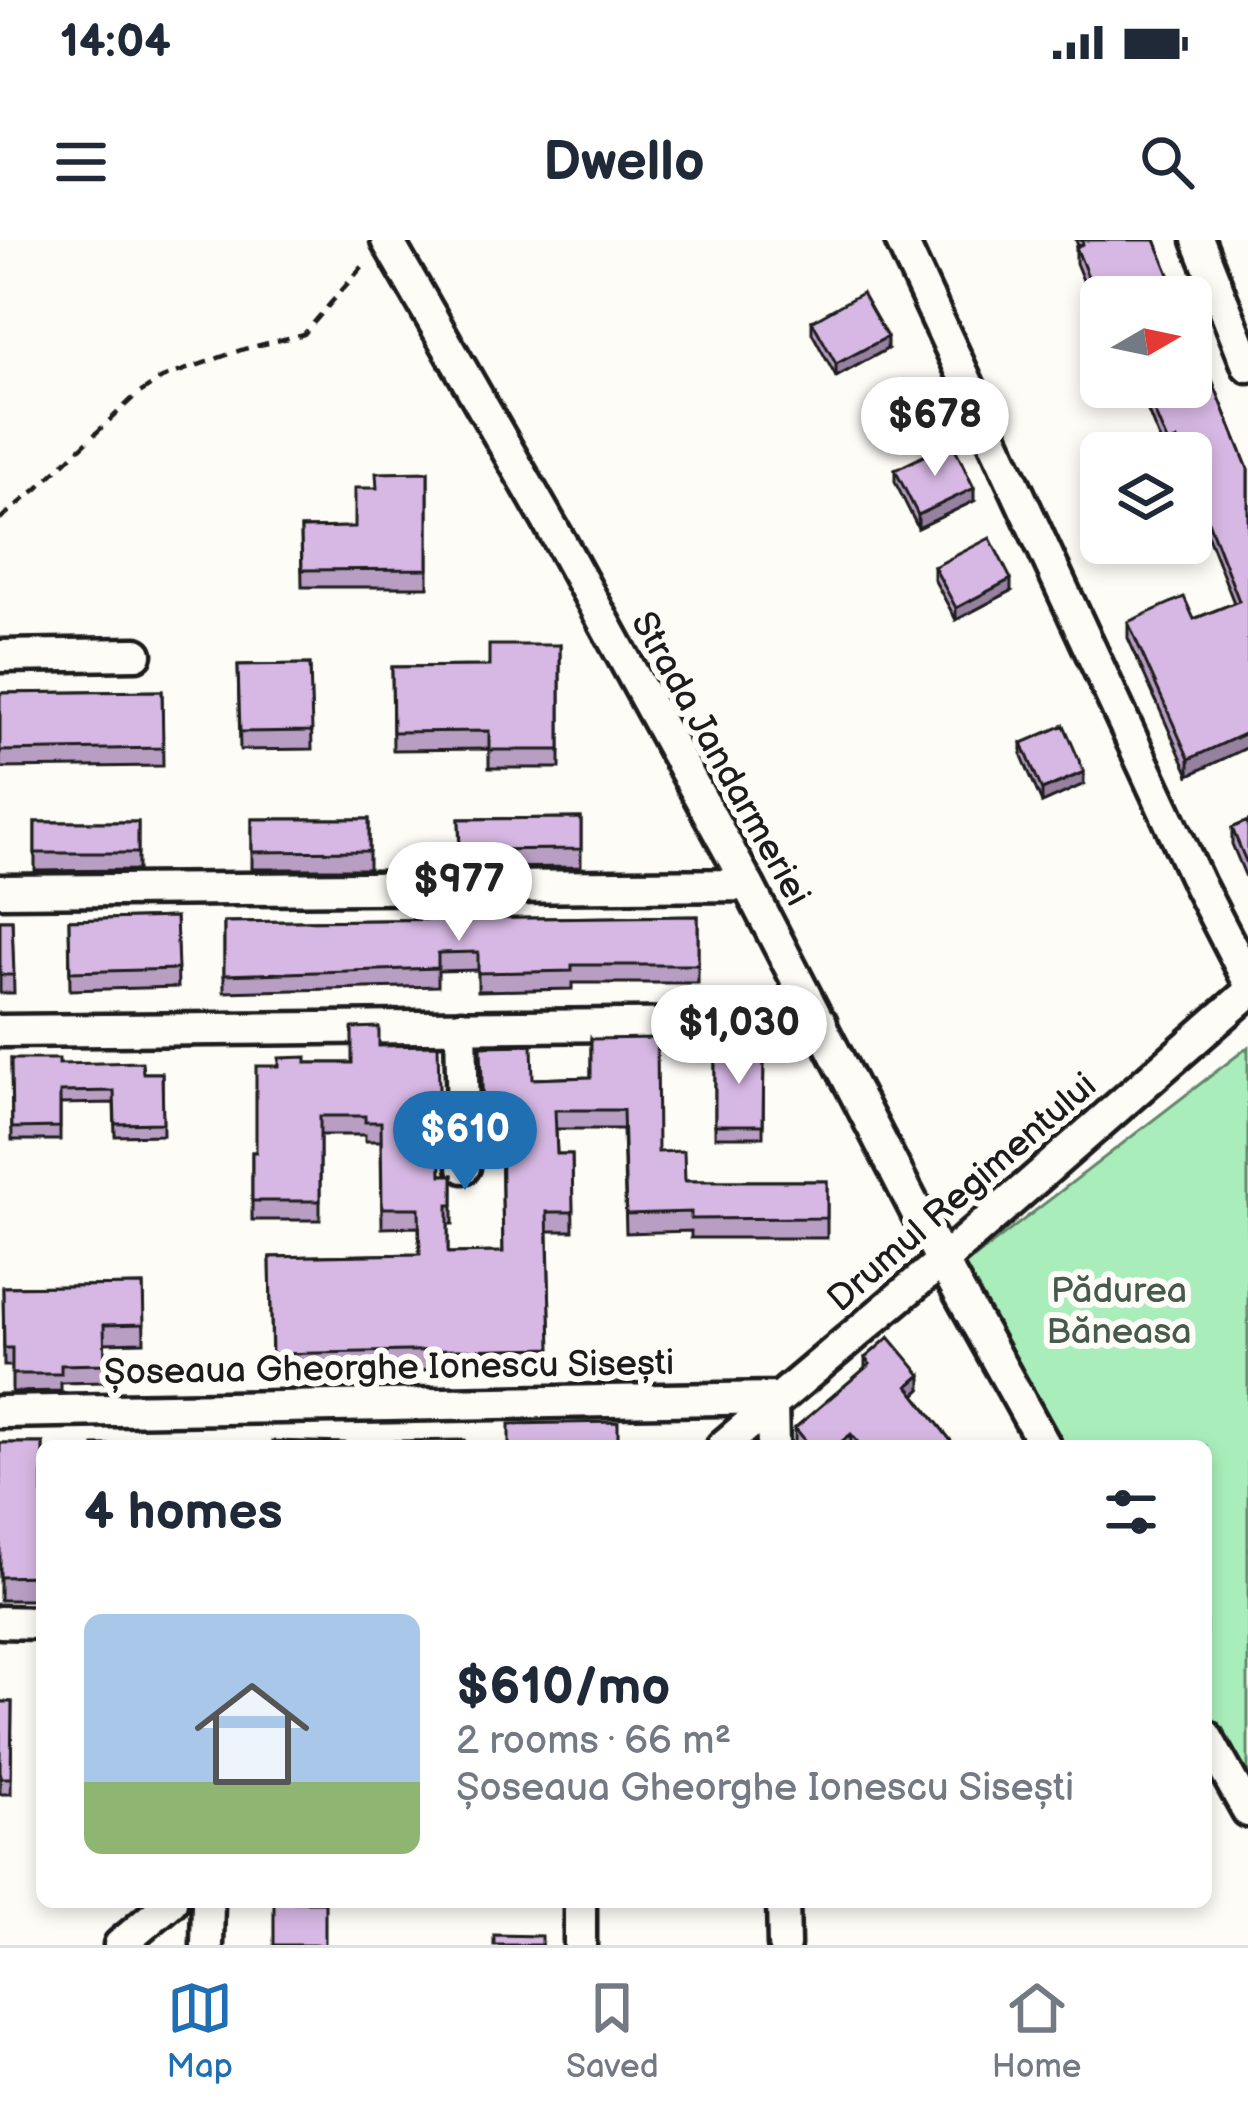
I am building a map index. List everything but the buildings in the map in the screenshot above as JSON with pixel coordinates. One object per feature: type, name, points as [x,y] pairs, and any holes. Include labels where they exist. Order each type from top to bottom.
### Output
[{"type":"street","points":[[901,240],[1199,885],[1248,980]]},
{"type":"street","points":[[1198,240],[1248,366]]},
{"type":"street","name":"Strada Jandarmeriei","points":[[387,241],[563,547],[1042,1440]]},
{"type":"street","points":[[0,656],[136,654]]},
{"type":"street","points":[[0,891],[748,886]]},
{"type":"street","name":"Drumul Regimentului","points":[[730,1440],[1248,993]]},
{"type":"street","points":[[0,1031],[821,1023]]},
{"type":"street","points":[[461,1027],[464,1167]]},
{"type":"street","points":[[773,1440],[776,1401]]},
{"type":"street","name":"Șoseaua Gheorghe Ionescu Sisești","points":[[0,1412],[776,1401]]},
{"type":"street","points":[[0,1622],[36,1623]]},
{"type":"street","points":[[1212,1747],[1248,1811]]},
{"type":"street","points":[[120,1945],[164,1908]]},
{"type":"street","points":[[207,1945],[208,1908]]},
{"type":"street","points":[[580,1908],[580,1945]]},
{"type":"street","points":[[783,1908],[784,1945]]},
{"type":"path","points":[[0,519],[134,397],[162,378],[304,334],[387,241]]},
{"type":"green space","name":"Pădurea Băneasa","points":[[1248,1047],[1248,1811],[1212,1747],[1212,1440],[1042,1440],[942,1261],[974,1258]]}]
